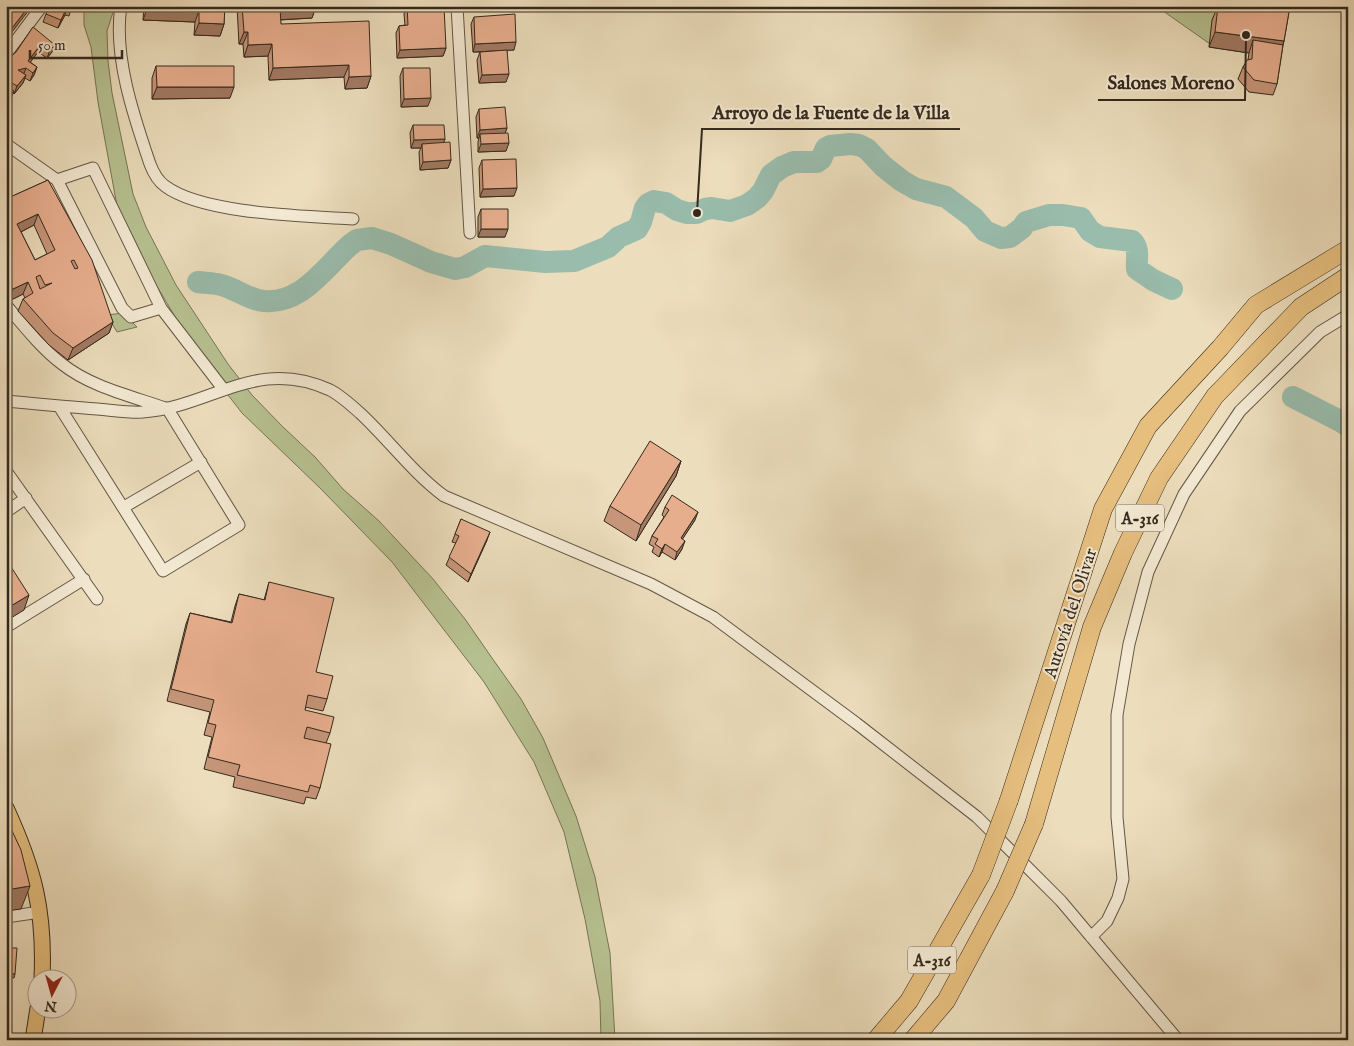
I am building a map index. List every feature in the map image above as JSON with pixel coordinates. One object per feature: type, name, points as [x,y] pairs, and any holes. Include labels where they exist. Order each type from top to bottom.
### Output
[{"type":"highway","points":[[1256,305],[1348,241]]},
{"type":"highway","name":"Autovía del Olivar","points":[[876,1040],[909,1001],[980,875],[1009,800],[1103,509],[1148,426],[1220,348],[1256,305],[1348,249]]},
{"type":"highway","name":"Autovía del Olivar","points":[[913,1040],[946,1001],[1005,891],[1034,824],[1092,627],[1123,553],[1159,478],[1214,396],[1301,307],[1348,276]]},
{"type":"main road","points":[[6,808],[20,838],[32,874],[40,912],[42,968]]},
{"type":"main road","points":[[33,1040],[36,1018]]},
{"type":"street","points":[[6,54],[42,6]]},
{"type":"street","points":[[121,6],[119,32],[125,74],[152,171],[163,185],[191,199],[215,205],[294,216],[353,220]]},
{"type":"street","points":[[457,6],[470,233]]},
{"type":"street","points":[[6,144],[57,180],[122,308],[131,317],[160,308]]},
{"type":"street","points":[[57,180],[93,168],[160,308],[224,390]]},
{"type":"street","points":[[6,305],[46,349],[73,372],[106,388],[167,408],[240,525],[163,571],[58,406]]},
{"type":"street","points":[[1091,937],[1107,921],[1118,898],[1123,879],[1118,817],[1117,715],[1129,644],[1148,572],[1184,494],[1240,411],[1320,332],[1348,315]]},
{"type":"street","points":[[6,402],[142,412],[167,408],[248,382],[280,378],[313,384],[331,391],[371,424],[426,483],[444,496],[651,584],[714,617],[856,723],[976,816],[1061,901],[1178,1040]]},
{"type":"street","points":[[124,507],[201,462]]},
{"type":"street","points":[[6,471],[97,599]]},
{"type":"street","points":[[6,512],[26,498]]},
{"type":"street","points":[[6,627],[84,579]]},
{"type":"street","points":[[6,917],[40,912]]},
{"type":"green space","points":[[75,6],[115,6],[107,31],[108,61],[112,93],[133,194],[146,227],[176,285],[228,364],[252,395],[315,457],[343,489],[379,521],[433,579],[465,619],[521,699],[543,738],[576,816],[595,877],[610,953],[615,1040],[601,1040],[600,1001],[585,919],[564,832],[534,762],[484,682],[392,562],[320,488],[242,413],[200,359],[142,261],[119,217],[98,102],[91,47],[84,25],[84,10]]},
{"type":"green space","points":[[1156,6],[1244,6],[1242,19],[1213,17],[1210,44]]},
{"type":"green space","points":[[123,313],[137,327],[117,332],[107,315]]},
{"type":"building","points":[[6,6],[29,6],[6,36]]},
{"type":"building","points":[[50,6],[72,6],[72,8],[67,7],[61,20],[46,14]]},
{"type":"building","points":[[147,6],[225,6],[224,24],[199,23],[199,11],[147,9]]},
{"type":"building","points":[[242,6],[316,6],[280,8],[281,24],[369,21],[371,76],[349,77],[349,65],[273,68],[272,44],[248,45],[248,32],[244,32]]},
{"type":"building","points":[[407,6],[444,6],[446,48],[400,50],[399,26],[408,25]]},
{"type":"building","points":[[1218,6],[1249,8],[1249,6],[1290,6],[1284,41],[1215,32]]},
{"type":"building","points":[[515,14],[516,42],[475,44],[474,17]]},
{"type":"building","points":[[33,27],[55,45],[50,50],[41,44],[28,61],[37,67],[33,73],[26,68],[18,70],[26,75],[17,86],[6,81],[6,61],[16,52]]},
{"type":"building","points":[[1253,40],[1283,45],[1277,84],[1254,80],[1243,67],[1247,60],[1252,59]]},
{"type":"building","points":[[507,50],[509,74],[482,75],[480,52]]},
{"type":"building","points":[[156,66],[234,66],[234,87],[157,87]]},
{"type":"building","points":[[403,68],[430,68],[431,98],[404,99]]},
{"type":"building","points":[[6,86],[14,91],[9,98],[6,97]]},
{"type":"building","points":[[505,107],[507,128],[480,130],[479,109]]},
{"type":"building","points":[[413,125],[444,125],[445,139],[414,140]]},
{"type":"building","points":[[508,133],[509,143],[481,144],[480,134]]},
{"type":"building","points":[[450,142],[451,160],[423,162],[422,144]]},
{"type":"building","points":[[516,159],[517,188],[483,189],[482,160]]},
{"type":"building","points":[[48,180],[92,260],[113,322],[73,348],[53,333],[23,299],[33,293],[28,282],[13,289],[6,280],[6,199]],"holes":[[[38,214],[55,250],[35,260],[17,224]],[[74,260],[78,268],[75,269],[71,261]],[[40,275],[45,285],[52,283],[40,289],[36,277]]]},
{"type":"building","points":[[481,209],[508,209],[508,229],[481,229]]},
{"type":"building","points":[[6,286],[10,291],[6,295]]},
{"type":"building","points":[[650,441],[681,461],[641,525],[610,506]]},
{"type":"building","points":[[672,495],[698,512],[681,538],[685,541],[677,552],[665,544],[662,549],[655,544],[658,539],[652,536],[669,510],[665,507]]},
{"type":"building","points":[[461,519],[490,532],[471,574],[449,557],[459,536],[455,534]]},
{"type":"building","points":[[6,559],[29,595],[6,609]]},
{"type":"building","points":[[269,582],[334,598],[316,672],[333,676],[327,699],[308,695],[305,710],[334,717],[330,733],[307,727],[304,738],[331,744],[320,788],[310,785],[308,792],[237,775],[240,765],[208,757],[216,725],[208,723],[214,700],[171,689],[190,613],[232,623],[239,594],[265,600]]},
{"type":"building","points":[[6,818],[21,850],[30,886],[6,890]]},
{"type":"building","points":[[6,948],[17,948],[15,974],[6,973]]},
{"type":"waterway","points":[[198,282],[226,286],[258,300],[273,301],[286,298],[298,293],[310,284],[357,240],[372,238],[391,244],[431,262],[455,269],[465,267],[485,256],[545,262],[574,261],[608,247],[619,237],[637,229],[645,208],[654,201],[666,203],[677,210],[687,213],[697,213],[712,208],[730,211],[747,205],[757,198],[771,175],[782,167],[794,162],[817,162],[821,159],[826,148],[850,144],[859,145],[867,149],[883,166],[916,189],[946,197],[974,218],[985,231],[1001,238],[1010,237],[1022,228],[1026,222],[1049,215],[1081,218],[1090,231],[1100,237],[1132,241],[1137,251],[1137,269],[1153,280],[1172,289]]},
{"type":"waterway","points":[[1293,397],[1348,426]]},
{"type":"place","name":"Salones Moreno","points":[[1246,35]]},
{"type":"place","name":"Arroyo de la Fuente de la Villa","points":[[697,213]]}]
